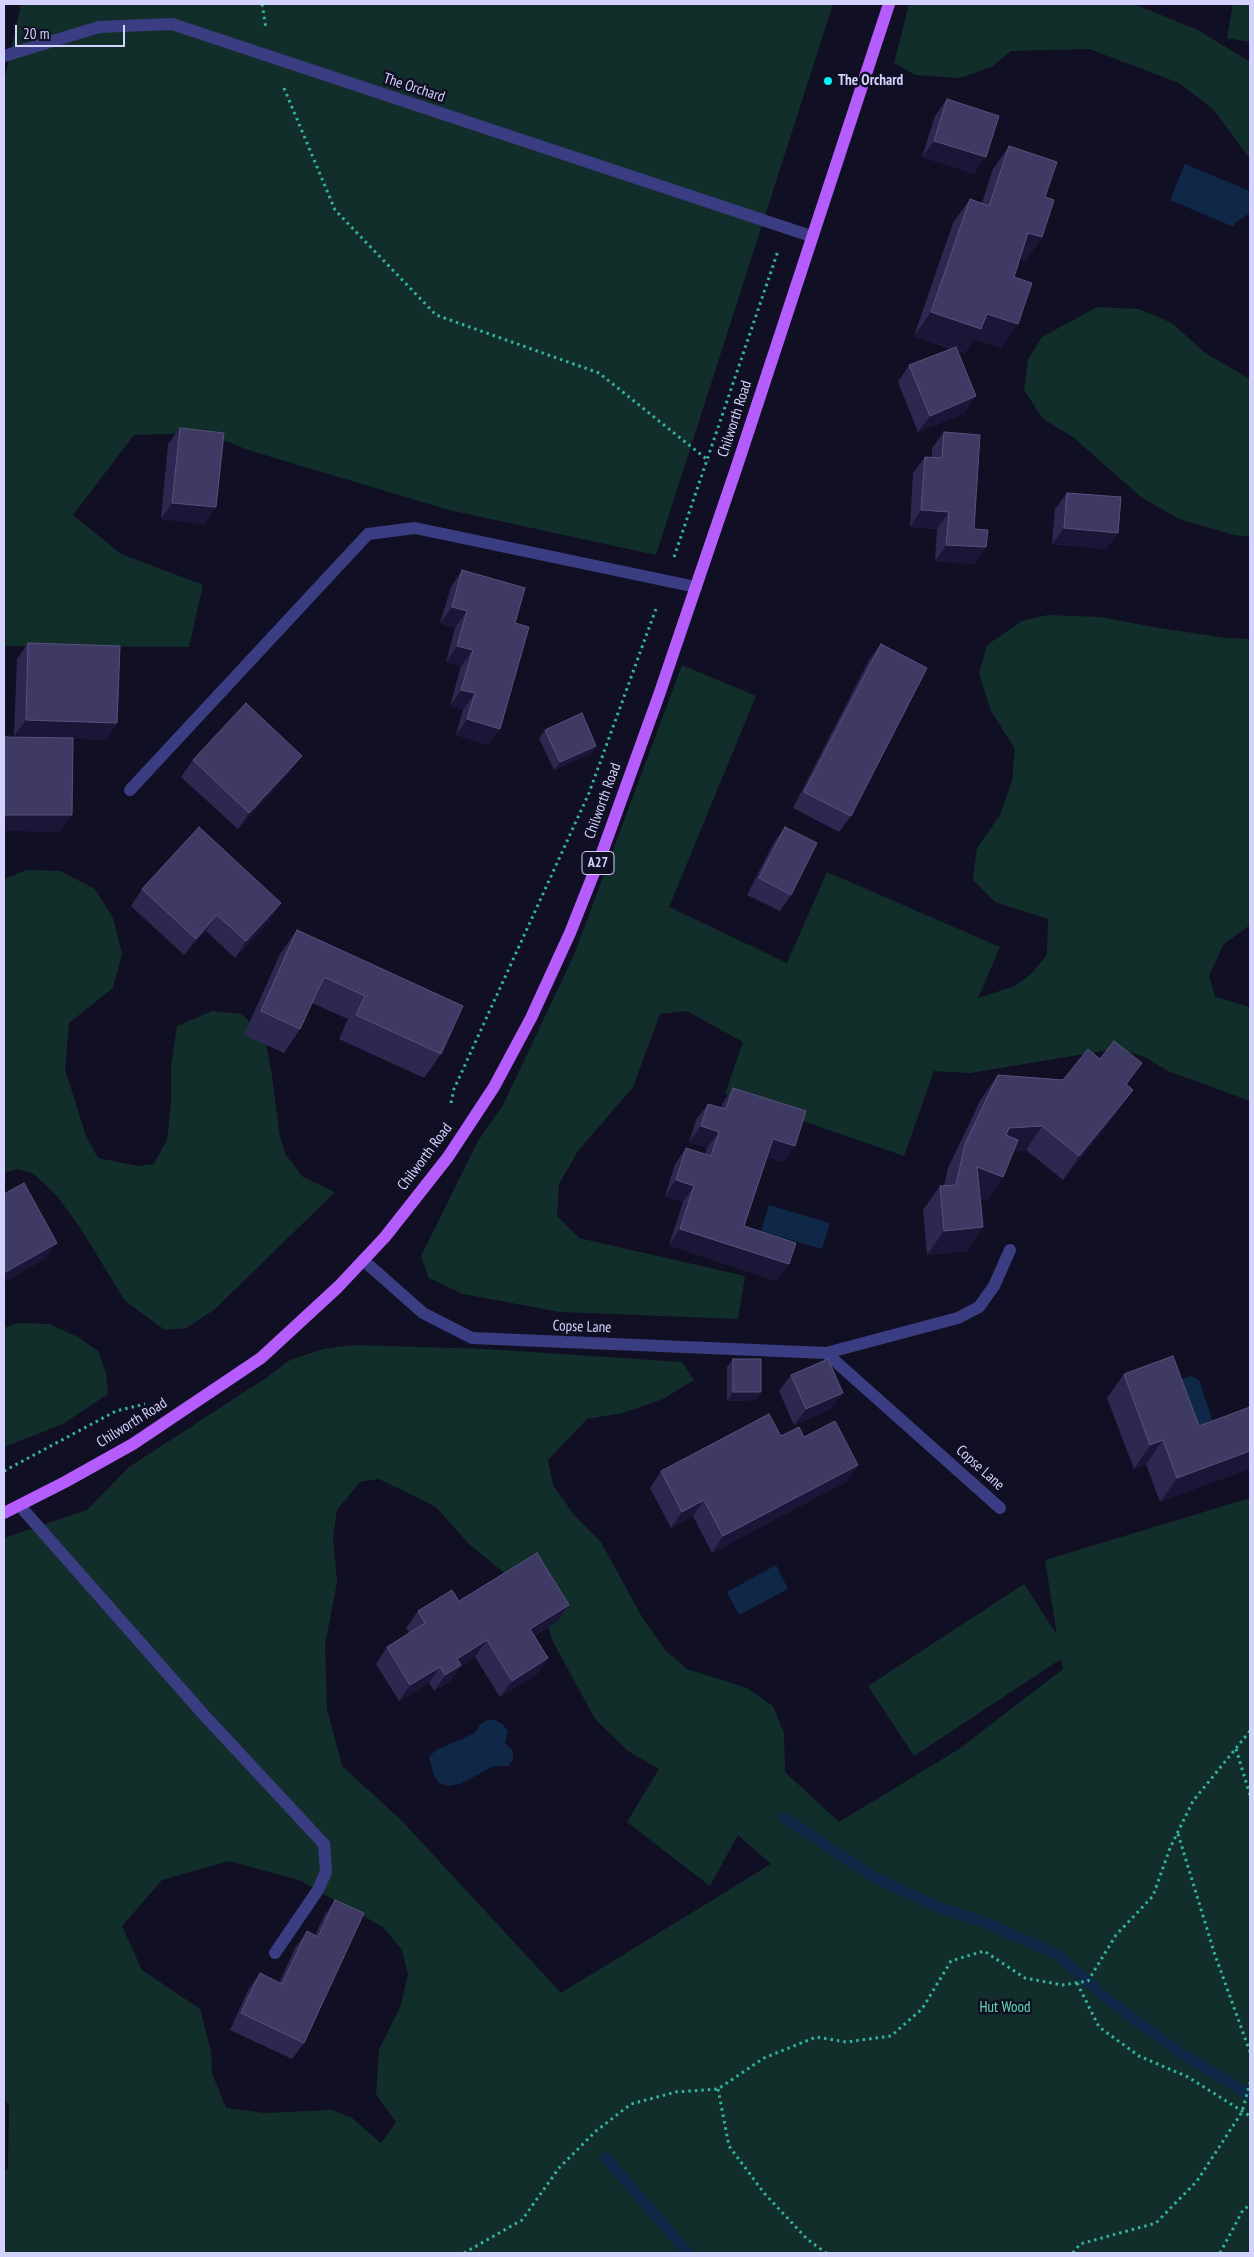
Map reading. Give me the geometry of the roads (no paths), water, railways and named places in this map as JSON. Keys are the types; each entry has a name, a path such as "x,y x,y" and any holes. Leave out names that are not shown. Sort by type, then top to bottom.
{"main road":[{"name":"Chilworth Road","path":"4,1513 133,1444 261,1358 338,1287 364,1260 448,1157 494,1087 531,1018 570,933 603,850 659,695 736,469 811,236 889,4"}],"street":[{"name":"The Orchard","path":"4,56 98,27 172,24 811,236"},
{"path":"130,790 368,534 415,528 696,587"},
{"name":"Copse Lane","path":"364,1260 423,1313 472,1338 826,1353 958,1318 979,1307 994,1286 1010,1250"},
{"name":"Copse Lane","path":"826,1353 1000,1508"},
{"path":"20,1506 204,1715 324,1844 326,1872 318,1890 275,1954"}],"water":[{"path":"1185,164 1250,191 1250,213 1236,222 1234,227 1170,200"},
{"path":"769,1205 830,1223 822,1249 761,1231"},
{"path":"1191,1376 1199,1380 1212,1419 1209,1430 1200,1433 1180,1380"},
{"path":"776,1565 788,1589 739,1615 727,1592"},
{"path":"487,1720 495,1720 508,1731 505,1743 513,1751 513,1759 508,1766 494,1766 460,1784 448,1786 439,1783 434,1776 429,1757 436,1750 475,1733 480,1725"}],"waterway":[{"path":"785,1818 872,1876 937,1907 986,1923 1058,1955 1107,1999 1179,2052 1250,2095"},
{"path":"606,2158 688,2253"}],"place":[{"name":"The Orchard","path":"828,81"}],"park label":[{"name":"Hut Wood","path":"1005,2008"}]}
